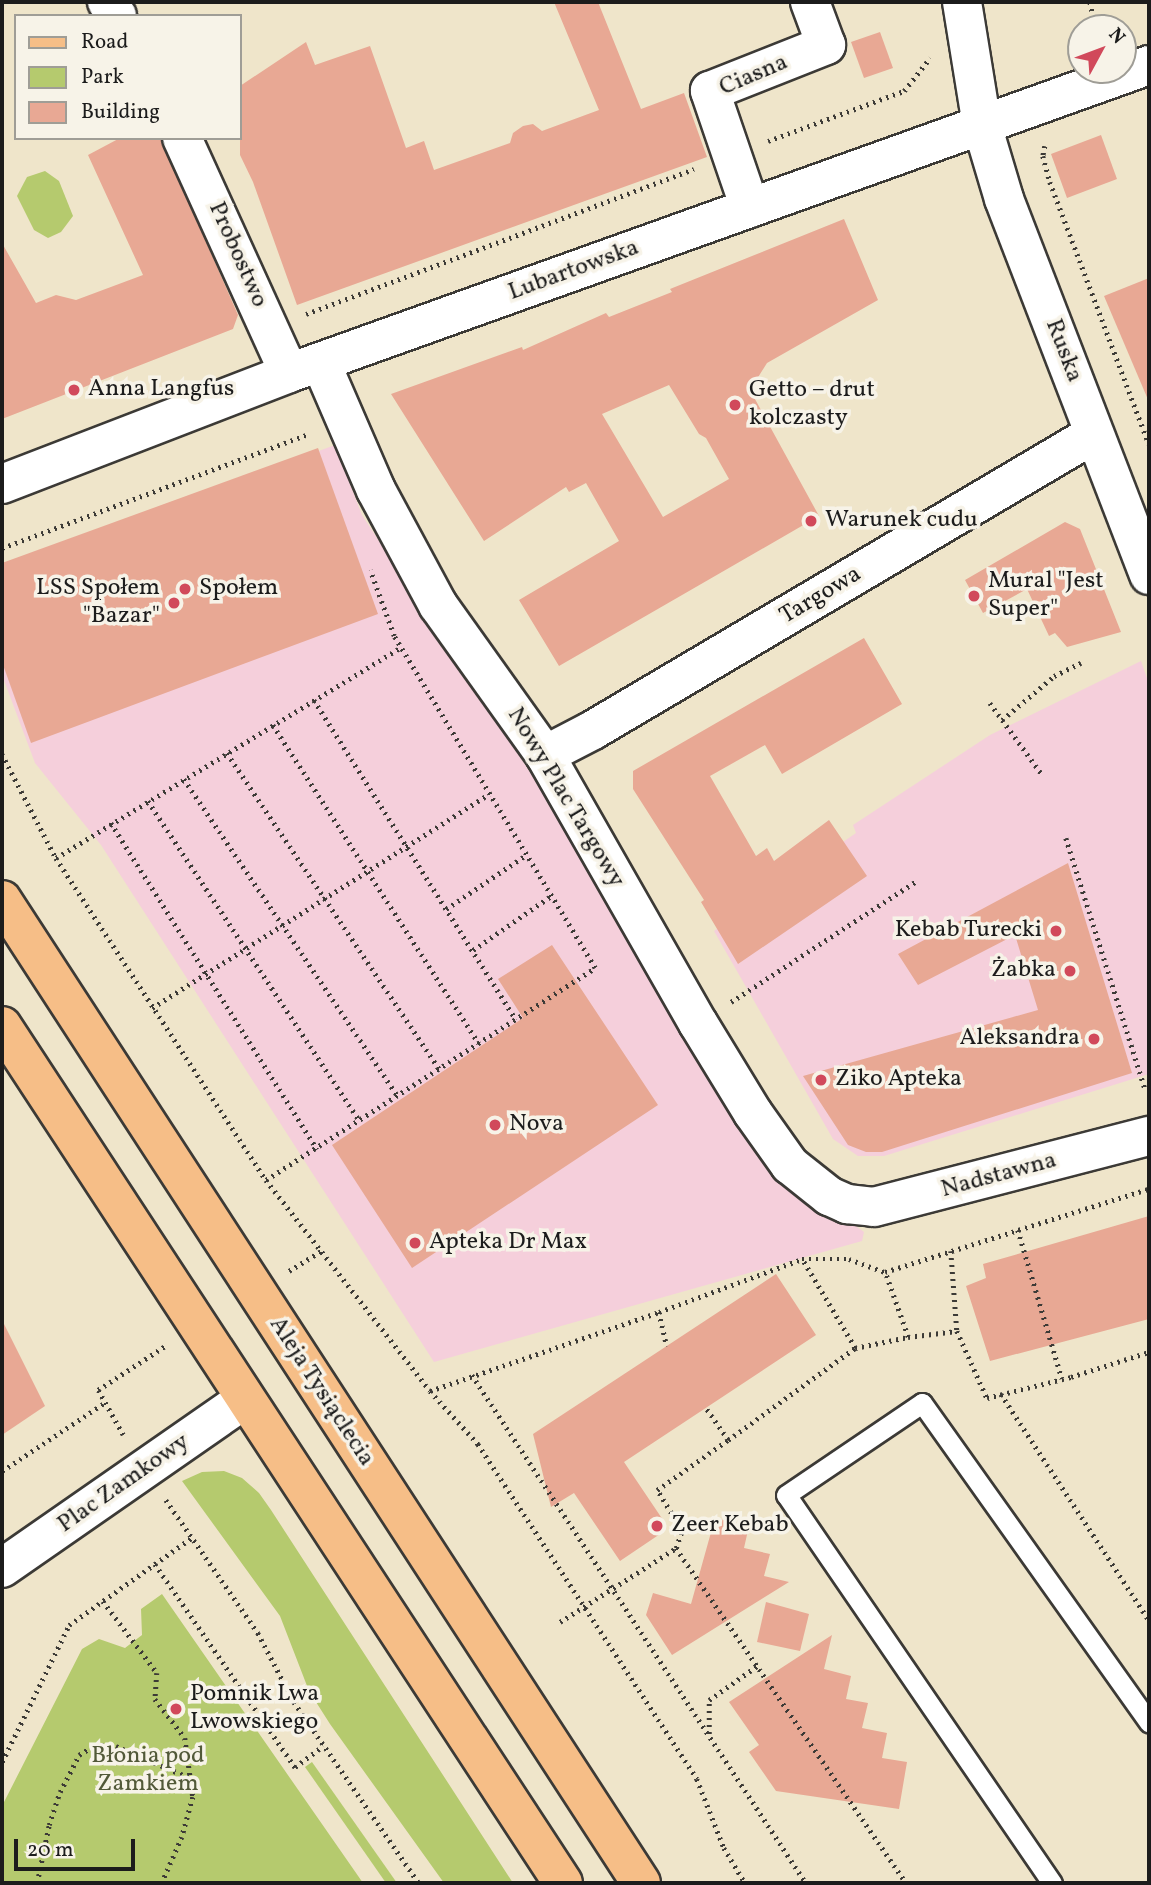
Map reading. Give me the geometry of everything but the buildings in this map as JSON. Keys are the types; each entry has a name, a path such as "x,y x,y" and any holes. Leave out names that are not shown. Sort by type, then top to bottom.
{"main road":[{"name":"Aleja Tysiąclecia","path":"2,900 641,1883"},
{"path":"2,1026 563,1883"}],"street":[{"name":"Ciasna","path":"750,208 710,91 826,45 810,2"},
{"name":"Ruska","path":"962,2 982,125 1003,199 1149,575"},
{"name":"Lubartowska","path":"2,484 305,368 1149,65"},
{"name":"Probostwo","path":"183,140 305,368"},
{"name":"Nowy Plac Targowy","path":"305,368 376,490 431,593 545,755 752,1113 790,1165 810,1183 847,1204"},
{"name":"Targowa","path":"545,755 593,730 1094,434"},
{"name":"Nadstawna","path":"847,1204 874,1208 1149,1136"},
{"name":"Plac Zamkowy","path":"2,1569 245,1399"}],"lane":[{"path":"1052,1883 786,1495 922,1403 1149,1722"}],"path":[{"path":"298,317 904,91 930,58 930,48"},
{"path":"1052,142 1045,146 1043,156 1050,183 1149,444"},
{"path":"2,548 321,429"},
{"path":"266,1180 595,968 394,636 366,558"},
{"path":"56,858 401,648"},
{"path":"1002,720 1054,676 1081,663"},
{"path":"314,700 516,1019"},
{"path":"990,703 1041,774"},
{"path":"273,725 479,1043"},
{"path":"227,753 439,1069"},
{"path":"2,754 56,858 266,1180 430,1391 478,1444 697,1780 724,1848 745,1883"},
{"path":"184,779 398,1096"},
{"path":"152,1008 489,794"},
{"path":"148,800 360,1121"},
{"path":"111,823 317,1149"},
{"path":"1066,838 1145,1088"},
{"path":"446,909 526,855"},
{"path":"698,1023 918,880"},
{"path":"473,950 551,896"},
{"path":"430,1391 803,1259 849,1259 885,1272 1149,1189"},
{"path":"1018,1230 1062,1379"},
{"path":"292,1269 321,1251"},
{"path":"951,1251 957,1331 987,1398 1062,1379 1149,1352"},
{"path":"803,1259 855,1348"},
{"path":"885,1272 908,1337"},
{"path":"659,1312 667,1346"},
{"path":"561,1622 676,1548 682,1531 657,1490 855,1348 908,1337 957,1331"},
{"path":"123,1436 98,1390 149,1356"},
{"path":"472,1375 806,1883"},
{"path":"1001,1394 1149,1620"},
{"path":"2,1471 106,1402"},
{"path":"706,1408 728,1440"},
{"path":"160,1492 258,1633 294,1702 323,1746 419,1883"},
{"path":"2,1762 69,1625 193,1537"},
{"path":"676,1548 906,1883"},
{"path":"155,1564 295,1767 323,1746"},
{"path":"103,1601 157,1673 155,1699 185,1738 192,1797 188,1818 162,1883"},
{"path":"709,1735 709,1700 757,1666"},
{"path":"37,1883 49,1825 60,1792 79,1755 95,1745 116,1746 191,1778"}],"shaded area":[{"path":"335,445 362,515 592,867 782,1172 864,1232 862,1241 434,1362 101,845 35,763 2,675 2,568"},
{"path":"1141,661 1149,684 1149,1074 884,1156 858,1156 833,1139 714,931 856,833 853,825 990,735"}],"green space":[{"path":"45,171 59,181 73,216 61,232 48,238 34,230 17,196 27,177"},
{"path":"224,1471 242,1478 259,1493 271,1510 513,1883 444,1883 330,1724 309,1691 280,1616 182,1481 202,1472"},
{"name":"Błonia pod Zamkiem","path":"162,1594 363,1883 2,1883 2,1806 82,1649 99,1639 125,1648 142,1635 141,1609"},
{"path":"312,1762 397,1883 386,1883 305,1767"}],"place":[{"name":"Anna Langfus","path":"74,390"},
{"name":"Getto – drut kolczasty","path":"735,405"},
{"name":"Warunek cudu","path":"811,521"},
{"name":"Społem","path":"185,589"},
{"name":"Mural \"Jest Super\"","path":"974,596"},
{"name":"LSS Społem \"Bazar\"","path":"174,603"},
{"name":"Kebab Turecki","path":"1056,931"},
{"name":"Żabka","path":"1070,971"},
{"name":"Aleksandra","path":"1094,1039"},
{"name":"Ziko Apteka","path":"821,1080"},
{"name":"Nova","path":"495,1125"},
{"name":"Apteka Dr Max","path":"415,1243"},
{"name":"Zeer Kebab","path":"657,1526"},
{"name":"Pomnik Lwa Lwowskiego","path":"176,1709"}]}
